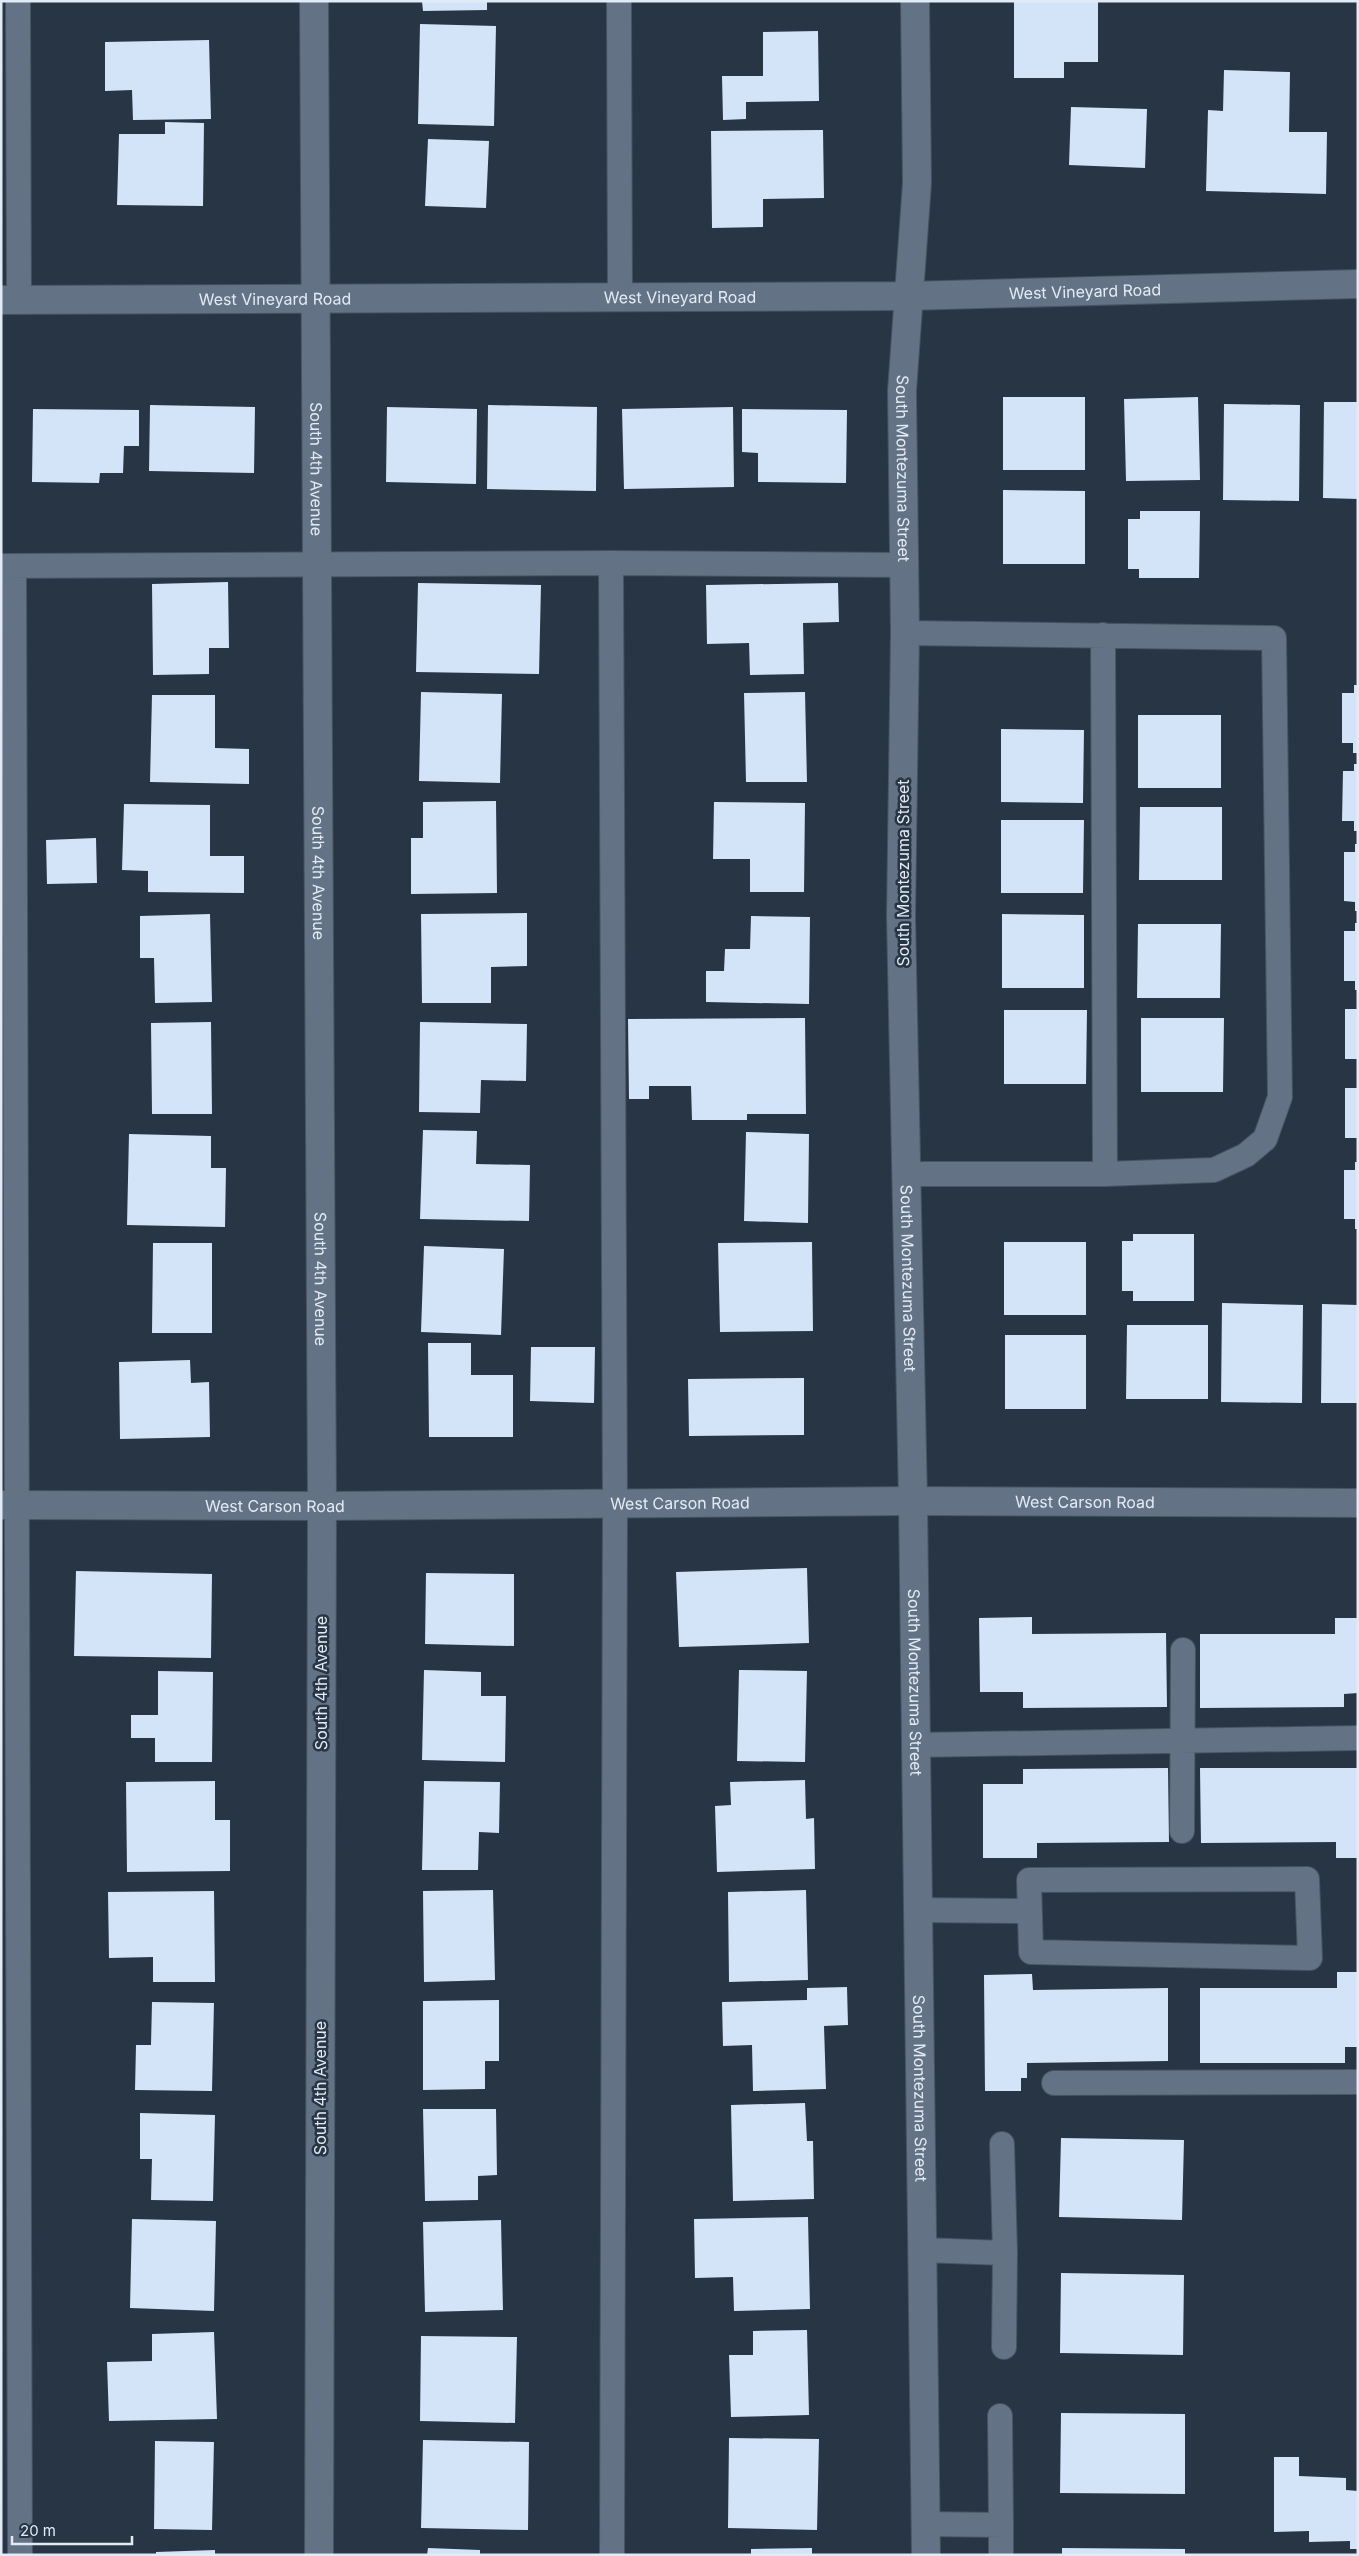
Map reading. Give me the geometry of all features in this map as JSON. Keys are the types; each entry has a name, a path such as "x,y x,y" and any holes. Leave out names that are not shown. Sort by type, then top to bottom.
{"street":[{"name":"South 4th Avenue","path":"314,1 322,1506 319,2555"},
{"name":"South Montezuma Street","path":"915,1 917,183 902,391 905,633 901,917 913,1501 926,2555"},
{"name":"West Vineyard Road","path":"10,300 908,296 1358,284"},
{"name":"West Carson Road","path":"9,1505 322,1506 913,1501 1358,1504"}],"lane":[{"path":"10,300 18,1"},
{"path":"618,1 620,297"},
{"path":"612,563 615,1504 612,2555"},
{"path":"20,2555 9,1505 7,566 612,563 904,565"},
{"path":"905,633 1274,638 1280,1097 1265,1139 1246,1155 1214,1170 1105,1174 906,1174"},
{"path":"1103,635 1105,1174"},
{"path":"1182,1831 1183,1650"},
{"path":"916,1745 1184,1739 1358,1738"},
{"path":"1307,1879 1310,1958 1031,1952 1030,1911 1030,1880 1307,1879"},
{"path":"917,1910 1030,1911"},
{"path":"1054,2083 1358,2082"},
{"path":"1002,2144 1006,2253 1004,2347"},
{"path":"922,2250 1006,2253"},
{"path":"1000,2416 1002,2555"},
{"path":"926,2524 1001,2525"}],"building":[{"path":"422,1 487,1 487,10 423,11"},
{"path":"1014,1 1098,1 1098,62 1064,62 1064,78 1014,78"},
{"path":"420,24 496,26 494,126 418,124"},
{"path":"818,31 819,101 746,102 746,119 723,120 722,76 763,76 763,32"},
{"path":"209,40 211,119 133,120 132,90 105,91 105,42"},
{"path":"1224,70 1290,72 1289,132 1327,132 1326,194 1206,191 1208,110 1223,111"},
{"path":"1071,107 1147,109 1145,168 1069,165"},
{"path":"165,122 204,123 203,206 117,205 119,134 165,134"},
{"path":"823,130 824,198 763,199 763,227 712,228 711,131"},
{"path":"428,139 489,141 486,208 425,206"},
{"path":"1003,397 1085,397 1085,470 1003,470"},
{"path":"1198,397 1200,480 1126,481 1124,399"},
{"path":"1324,402 1358,402 1358,499 1323,498"},
{"path":"1224,404 1300,405 1299,501 1223,500"},
{"path":"150,405 255,407 254,473 149,471"},
{"path":"488,405 597,407 596,491 487,489"},
{"path":"387,407 477,409 476,484 386,482"},
{"path":"733,407 734,487 624,489 622,409"},
{"path":"33,409 139,410 139,446 124,446 123,473 100,473 99,483 32,482"},
{"path":"742,409 847,410 846,483 758,482 758,453 742,452"},
{"path":"1003,490 1085,491 1085,564 1003,564"},
{"path":"1140,511 1200,511 1199,578 1139,578 1139,569 1128,569 1128,519 1140,519"},
{"path":"228,582 229,648 209,648 209,674 153,675 152,584"},
{"path":"418,583 541,585 539,674 416,672"},
{"path":"838,583 839,622 803,623 804,674 750,675 749,643 707,644 706,585"},
{"path":"1354,685 1358,685 1358,753 1353,753 1353,743 1342,743 1342,693 1354,693"},
{"path":"421,692 502,694 500,783 419,781"},
{"path":"805,692 807,782 746,782 744,693"},
{"path":"152,695 215,695 215,748 249,749 249,784 150,782"},
{"path":"1138,715 1221,715 1221,788 1138,788"},
{"path":"1001,729 1084,730 1083,803 1001,802"},
{"path":"1354,764 1358,764 1358,831 1354,831 1354,821 1342,821 1343,771 1354,771"},
{"path":"496,801 497,893 411,894 411,838 423,838 423,802"},
{"path":"714,802 805,803 804,892 750,892 750,859 713,859"},
{"path":"124,804 210,805 210,856 244,856 244,893 148,892 148,871 122,870"},
{"path":"1140,807 1222,807 1222,880 1139,880"},
{"path":"1001,820 1084,820 1083,893 1001,893"},
{"path":"96,838 97,883 47,884 46,840"},
{"path":"1355,844 1358,844 1358,911 1355,911 1355,902 1344,901 1344,852 1355,852"},
{"path":"527,913 527,966 491,967 491,1003 422,1003 421,914"},
{"path":"210,914 212,1002 155,1003 154,958 140,958 140,916"},
{"path":"1002,914 1084,915 1084,988 1002,988"},
{"path":"751,916 810,917 809,1004 706,1002 706,971 724,971 725,949 750,949"},
{"path":"1355,923 1358,923 1358,990 1355,990 1355,981 1344,981 1344,931 1355,931"},
{"path":"1138,924 1221,924 1220,998 1137,998"},
{"path":"1345,1009 1358,1009 1358,1059 1345,1059"},
{"path":"1004,1010 1087,1010 1086,1084 1004,1084"},
{"path":"805,1018 806,1114 747,1114 747,1120 692,1120 691,1086 649,1086 649,1099 629,1099 628,1019"},
{"path":"1141,1018 1224,1018 1223,1092 1141,1092"},
{"path":"211,1022 212,1114 152,1114 151,1023"},
{"path":"420,1022 527,1024 526,1081 481,1080 480,1113 419,1112"},
{"path":"1345,1088 1358,1088 1358,1138 1345,1138"},
{"path":"423,1130 477,1131 476,1164 530,1165 529,1221 420,1219"},
{"path":"746,1132 809,1134 808,1223 744,1221"},
{"path":"129,1134 211,1136 211,1168 226,1168 225,1227 127,1225"},
{"path":"1355,1162 1358,1162 1358,1229 1355,1229 1355,1219 1344,1219 1344,1170 1355,1170"},
{"path":"1133,1234 1194,1234 1194,1301 1133,1301 1133,1291 1122,1291 1122,1241 1133,1241"},
{"path":"812,1242 813,1331 720,1332 718,1243"},
{"path":"1004,1242 1086,1242 1086,1315 1004,1315"},
{"path":"153,1243 212,1243 212,1333 152,1333"},
{"path":"424,1246 504,1249 501,1335 421,1332"},
{"path":"1222,1303 1303,1305 1302,1403 1221,1402"},
{"path":"1322,1304 1358,1305 1358,1403 1321,1403"},
{"path":"1127,1325 1208,1325 1208,1399 1126,1399"},
{"path":"1005,1335 1086,1335 1086,1409 1005,1409"},
{"path":"428,1343 471,1343 471,1375 513,1375 513,1437 429,1437"},
{"path":"531,1347 595,1347 594,1403 530,1401"},
{"path":"190,1360 191,1383 209,1382 210,1437 120,1439 119,1362"},
{"path":"804,1378 804,1435 689,1436 688,1379"},
{"path":"807,1568 809,1643 679,1647 676,1572"},
{"path":"76,1571 212,1574 211,1658 74,1656"},
{"path":"426,1573 514,1574 514,1646 425,1644"},
{"path":"1032,1617 1032,1634 1166,1633 1167,1707 1023,1708 1023,1692 980,1692 979,1618"},
{"path":"1335,1618 1358,1618 1358,1693 1344,1694 1344,1707 1200,1708 1200,1634 1335,1634"},
{"path":"424,1670 481,1672 481,1696 506,1696 505,1762 422,1760"},
{"path":"739,1670 807,1671 805,1762 737,1761"},
{"path":"158,1671 213,1672 212,1762 155,1762 155,1738 131,1738 131,1715 158,1715"},
{"path":"1168,1768 1169,1842 1037,1843 1037,1858 983,1858 983,1784 1023,1784 1023,1769"},
{"path":"1200,1768 1358,1768 1358,1858 1336,1858 1336,1842 1201,1843"},
{"path":"805,1780 806,1819 814,1818 815,1869 717,1872 715,1806 731,1805 730,1782"},
{"path":"215,1781 215,1820 230,1820 230,1871 127,1872 126,1782"},
{"path":"424,1781 500,1782 499,1833 479,1832 478,1870 422,1870"},
{"path":"493,1890 495,1980 424,1982 423,1891"},
{"path":"806,1890 808,1980 729,1982 728,1892"},
{"path":"214,1891 215,1982 153,1982 153,1957 109,1958 108,1892"},
{"path":"1337,1972 1358,1972 1358,2047 1345,2047 1345,2063 1200,2063 1200,1988 1337,1988"},
{"path":"1032,1974 1033,1990 1168,1988 1168,2061 1027,2063 1027,2078 1021,2078 1021,2091 985,2091 984,1975"},
{"path":"847,1987 848,2025 824,2026 826,2089 753,2091 752,2045 723,2046 722,2002 807,2000 807,1988"},
{"path":"499,2000 499,2061 485,2061 485,2089 423,2090 423,2001"},
{"path":"152,2002 214,2003 212,2091 135,2090 136,2045 151,2045"},
{"path":"805,2103 807,2141 813,2141 814,2199 733,2201 731,2105"},
{"path":"423,2109 496,2109 497,2175 478,2176 478,2200 425,2201"},
{"path":"140,2113 215,2115 213,2201 151,2200 152,2159 140,2159"},
{"path":"1061,2138 1184,2140 1182,2220 1059,2217"},
{"path":"808,2217 810,2309 734,2311 733,2277 695,2278 694,2219"},
{"path":"132,2219 216,2221 214,2311 130,2308"},
{"path":"501,2220 503,2310 425,2312 423,2222"},
{"path":"1061,2273 1184,2275 1183,2355 1060,2353"},
{"path":"807,2330 809,2415 731,2417 729,2355 753,2355 753,2331"},
{"path":"214,2332 217,2419 109,2421 107,2362 152,2361 152,2334"},
{"path":"421,2336 517,2337 515,2423 420,2421"},
{"path":"1061,2413 1185,2414 1185,2494 1060,2493"},
{"path":"729,2438 819,2439 817,2530 728,2528"},
{"path":"423,2440 529,2442 528,2530 421,2528"},
{"path":"155,2441 214,2442 212,2530 154,2529"},
{"path":"1274,2457 1299,2457 1299,2476 1346,2478 1346,2490 1358,2491 1358,2549 1350,2549 1350,2541 1309,2542 1309,2531 1274,2532"},
{"path":"428,2548 480,2550 480,2555 427,2555"},
{"path":"812,2548 812,2555 751,2555 751,2549"},
{"path":"1062,2548 1185,2549 1185,2555 1062,2555"},
{"path":"215,2550 215,2555 156,2555 156,2552"}]}
